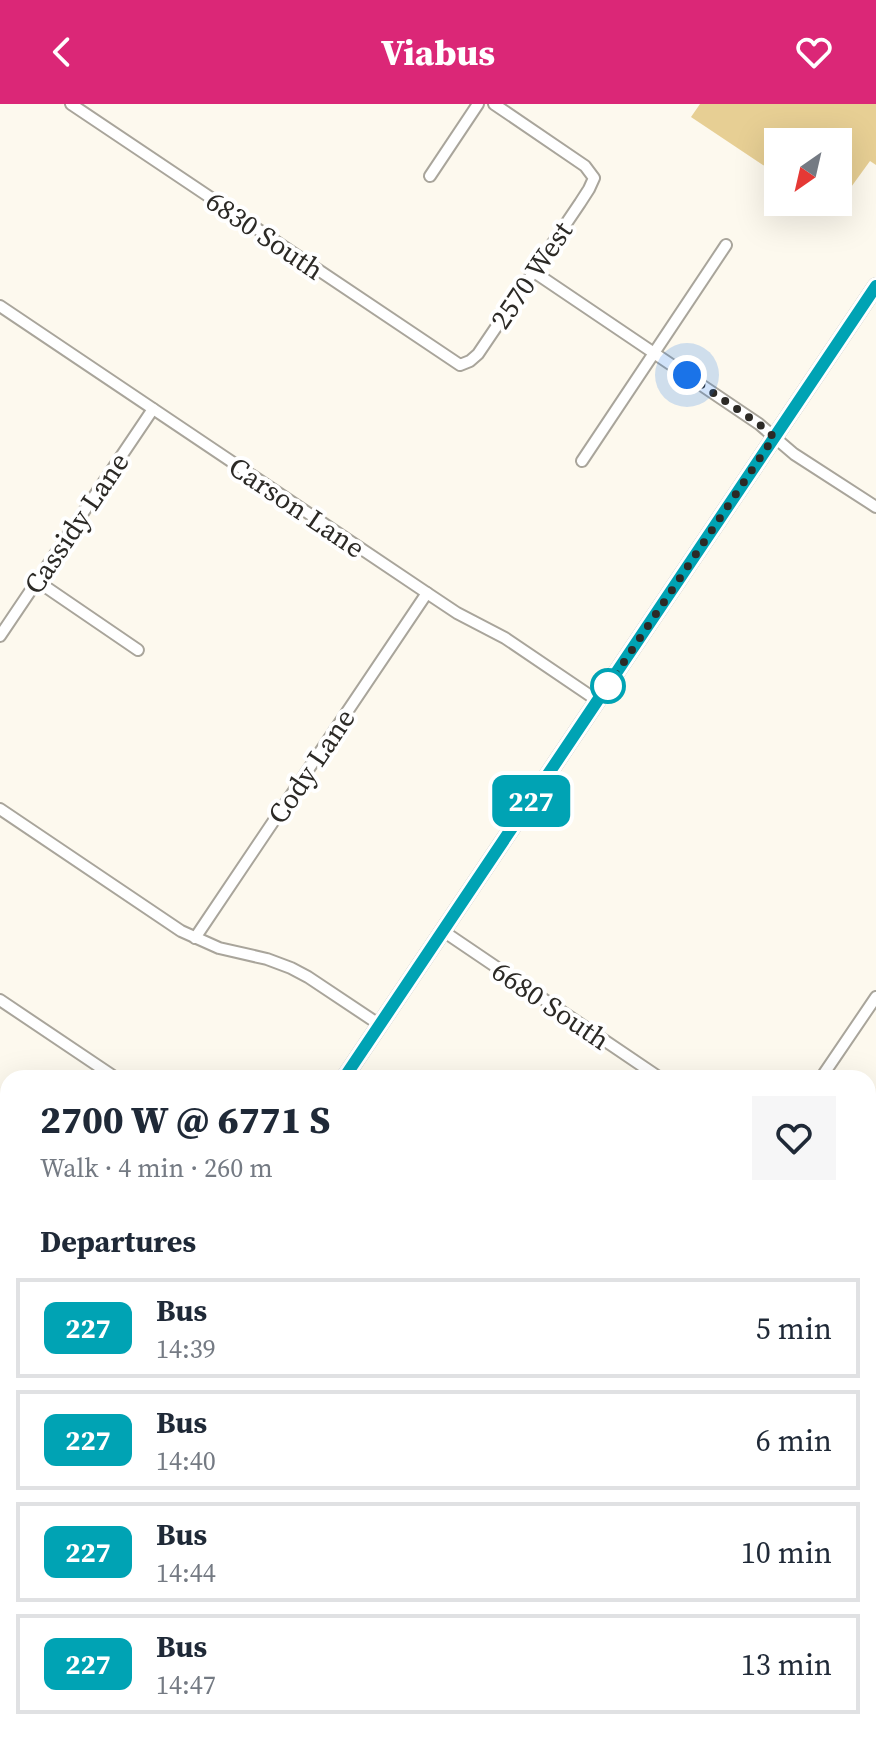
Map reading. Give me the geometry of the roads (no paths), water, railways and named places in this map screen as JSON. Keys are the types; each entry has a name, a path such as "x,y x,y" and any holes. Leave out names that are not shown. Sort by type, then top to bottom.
{"main road":[{"path":"349,1070 876,286"}],"street":[{"name":"6830 South","path":"71,104 460,365"},
{"path":"430,176 478,104"},
{"name":"2570 West","path":"460,365 478,354 594,178 585,166 494,104"},
{"path":"582,461 726,245"},
{"path":"534,272 759,424 794,454 876,507"},
{"name":"Carson Lane","path":"0,306 457,613 505,638 598,701"},
{"name":"Cassidy Lane","path":"0,636 153,409"},
{"path":"37,581 138,650"},
{"name":"Cody Lane","path":"195,938 427,593"},
{"path":"0,809 181,931 219,948 291,968 380,1025"},
{"name":"6680 South","path":"443,931 648,1070"},
{"path":"826,1070 876,997"},
{"path":"0,1000 104,1070"}]}
